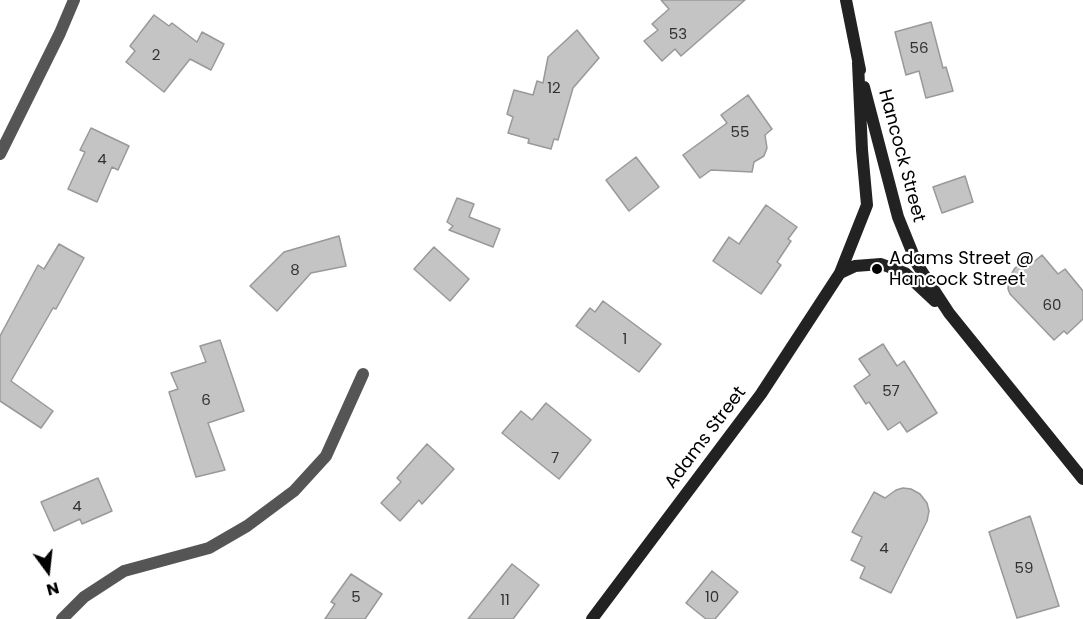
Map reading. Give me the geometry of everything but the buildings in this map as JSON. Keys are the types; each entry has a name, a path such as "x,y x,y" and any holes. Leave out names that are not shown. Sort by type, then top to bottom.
{"main road":[{"name":"Hancock Street","path":"846,0 858,63 897,217 910,251 949,313 1083,479"},
{"name":"Adams Street","path":"592,619 761,394 840,273 867,204 858,63"},
{"path":"840,273 855,266 881,264 905,273 949,313"}],"street":[{"path":"0,154 74,0"},
{"path":"62,619 84,597 124,571 209,548 247,526 294,491 326,456 363,374"}],"place":[{"name":"Adams Street @ Hancock Street","path":"877,269"}]}
